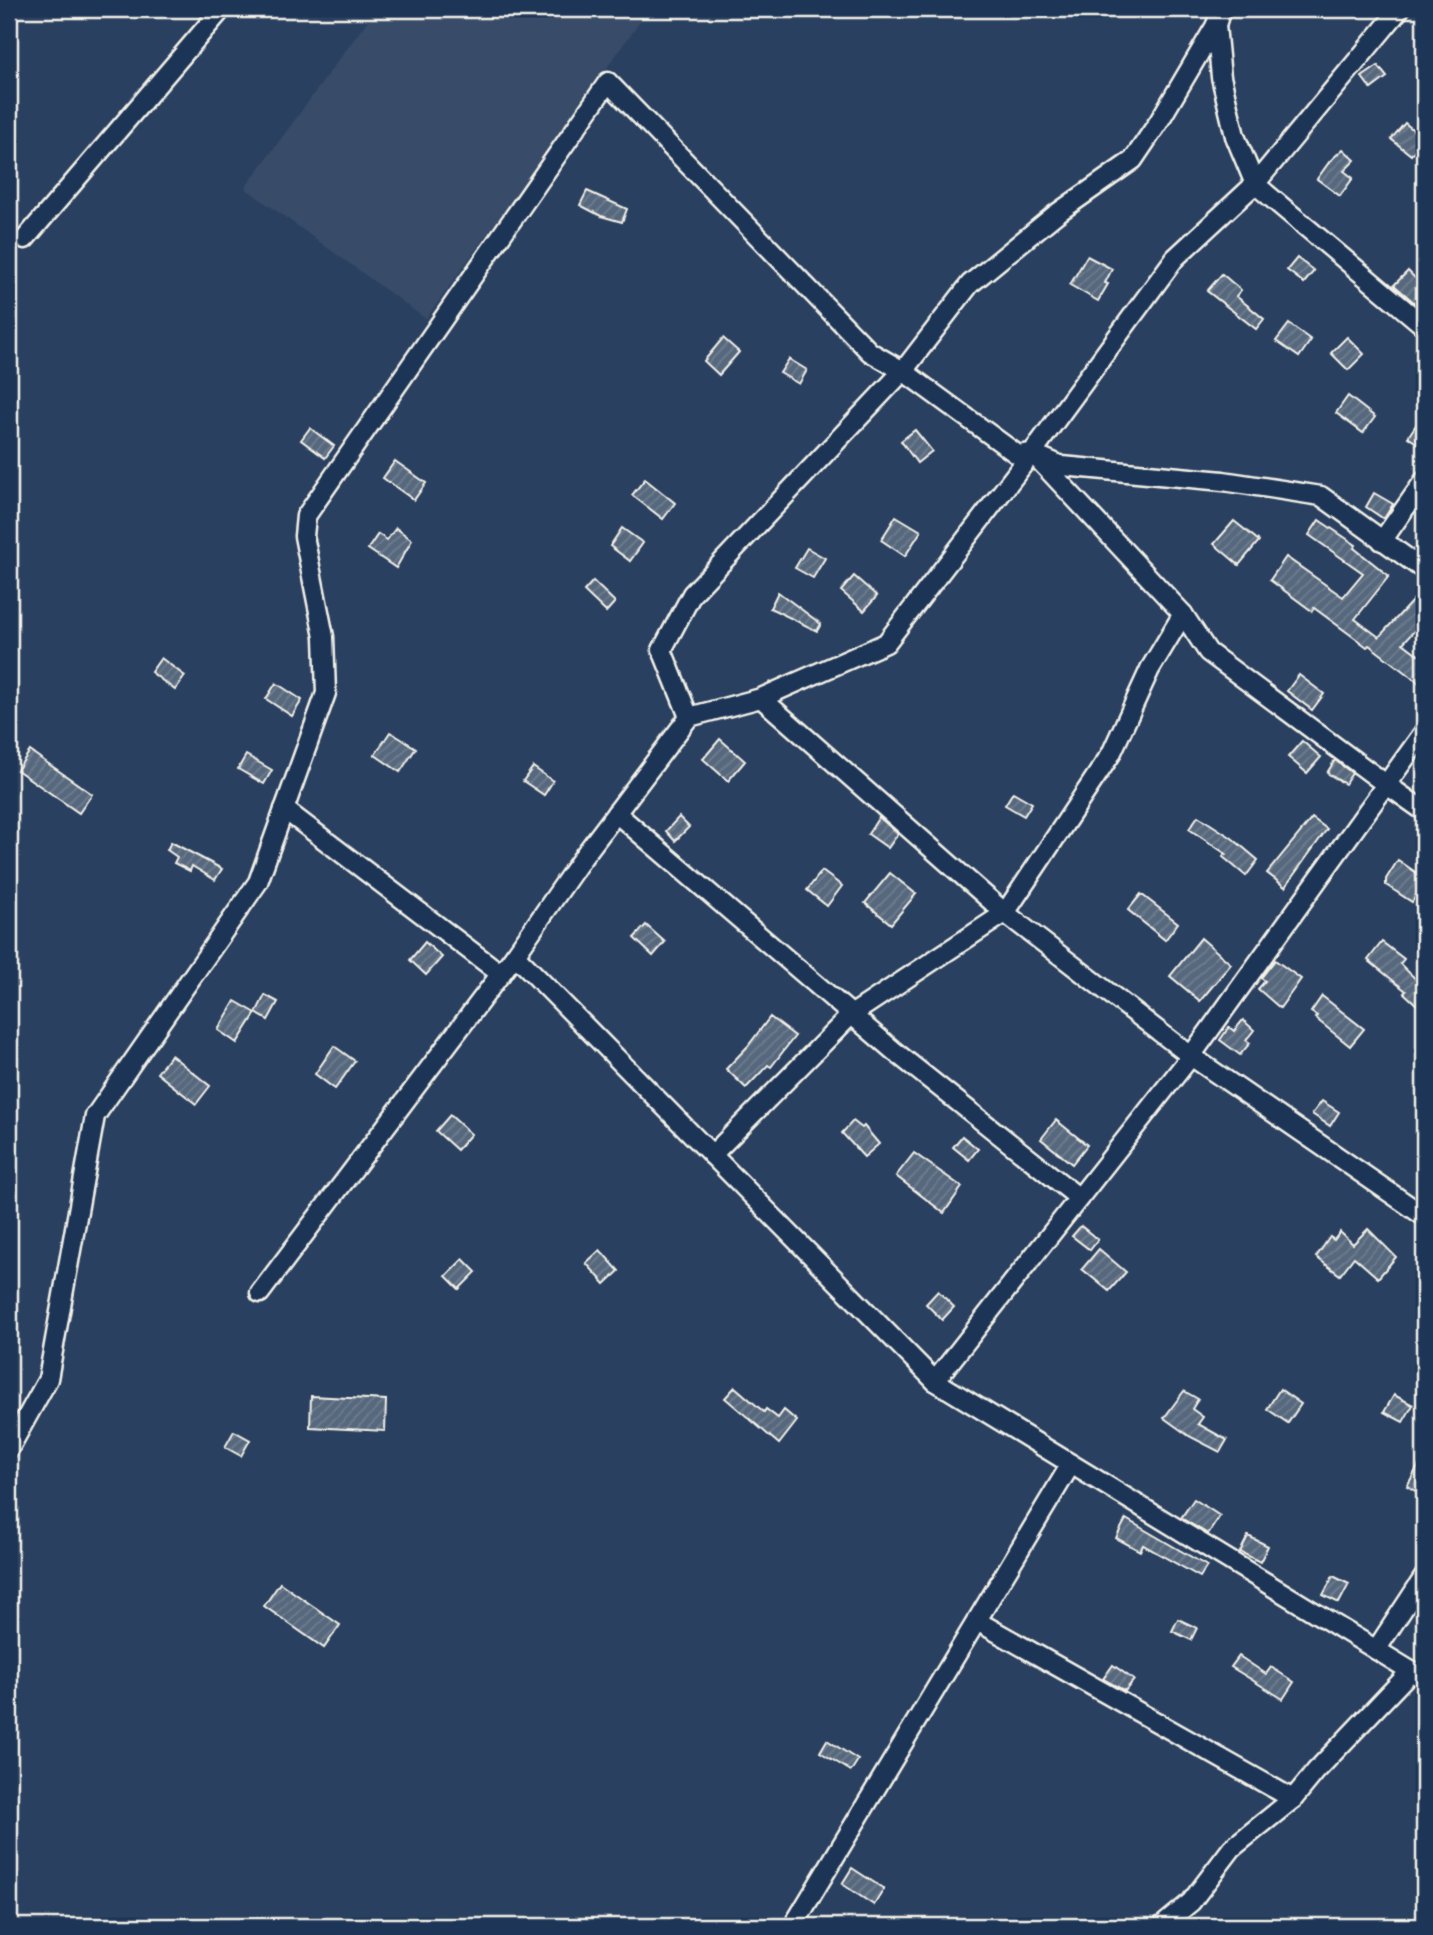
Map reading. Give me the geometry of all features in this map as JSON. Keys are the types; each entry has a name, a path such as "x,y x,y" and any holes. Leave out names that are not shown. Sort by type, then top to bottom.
{"street":[{"path":"25,239 222,9"},
{"path":"260,1293 516,955 583,857 689,717 761,698 886,643 1032,453 1175,258 1255,184 1399,9"},
{"path":"1219,17 1221,77 1235,136 1255,184 1424,326"},
{"path":"689,717 662,650 692,594 903,371 970,284 1056,214 1133,160 1158,123 1219,17"},
{"path":"9,1449 48,1379 95,1116 258,882 326,693 324,637 304,536 306,516 608,82 870,352 903,371 1018,455 1032,453 1062,466 1223,481 1321,496 1424,570"},
{"path":"1032,453 1183,614 1208,652 1424,811"},
{"path":"1382,541 1424,481"},
{"path":"712,1155 852,1015 1004,914 1111,754 1150,669 1183,614"},
{"path":"761,698 1004,914 1191,1056 1424,1216"},
{"path":"934,1381 1191,1056 1424,732"},
{"path":"284,809 500,974"},
{"path":"617,814 852,1015 1079,1198"},
{"path":"516,955 934,1381 1418,1675 1316,1771 1293,1799 1232,1848 1191,1902 1162,1926"},
{"path":"793,1926 1071,1464"},
{"path":"1376,1650 1424,1577"},
{"path":"977,1621 1293,1799"}],"shaded area":[{"path":"376,9 649,9 426,319 245,188"}],"building":[{"path":"1378,66 1387,77 1371,89 1362,77"},
{"path":"1405,123 1424,139 1411,155 1391,139"},
{"path":"1343,149 1355,160 1344,171 1353,178 1340,196 1317,179"},
{"path":"587,191 627,209 622,222 601,216 580,205"},
{"path":"1087,256 1112,269 1105,283 1108,284 1098,301 1070,285"},
{"path":"1297,258 1314,271 1304,283 1287,270"},
{"path":"1408,271 1424,287 1424,296 1416,304 1394,285"},
{"path":"1222,274 1241,290 1236,296 1264,319 1256,329 1207,291"},
{"path":"1289,324 1311,340 1299,357 1276,341"},
{"path":"1347,337 1364,354 1348,370 1331,353"},
{"path":"723,338 739,352 719,375 704,361"},
{"path":"789,359 807,370 799,384 780,373"},
{"path":"1348,396 1375,417 1363,433 1336,413"},
{"path":"1424,413 1424,448 1408,437"},
{"path":"310,428 334,446 325,458 301,440"},
{"path":"915,430 932,451 917,463 901,441"},
{"path":"395,461 426,483 414,500 383,478"},
{"path":"645,479 675,503 663,519 632,495"},
{"path":"1374,493 1393,504 1384,519 1366,507"},
{"path":"896,516 921,531 905,556 881,540"},
{"path":"1319,520 1356,545 1354,548 1389,576 1355,619 1379,637 1415,598 1424,606 1424,620 1403,643 1424,659 1424,687 1369,645 1367,647 1314,608 1312,611 1270,580 1286,557 1343,597 1363,573 1309,535"},
{"path":"1234,521 1259,541 1239,565 1214,544"},
{"path":"396,528 412,540 396,568 368,549 378,534 387,540"},
{"path":"622,528 643,543 630,561 610,546"},
{"path":"807,548 825,558 813,578 795,568"},
{"path":"854,576 877,596 864,611 841,591"},
{"path":"593,581 615,602 606,612 584,591"},
{"path":"778,592 821,624 817,631 770,608"},
{"path":"161,658 185,676 175,690 151,672"},
{"path":"1299,675 1324,694 1312,710 1287,691"},
{"path":"276,683 302,700 292,716 266,699"},
{"path":"390,732 416,748 400,772 375,755"},
{"path":"720,739 745,761 728,781 703,759"},
{"path":"1302,741 1321,757 1307,773 1288,757"},
{"path":"30,751 92,794 79,813 17,770"},
{"path":"246,755 272,770 264,784 238,769"},
{"path":"1335,760 1352,773 1345,784 1327,773"},
{"path":"533,767 553,781 544,795 523,781"},
{"path":"1013,792 1032,803 1024,816 1005,805"},
{"path":"1198,816 1232,838 1258,860 1246,876 1223,857 1226,854 1189,829"},
{"path":"679,817 689,827 675,841 666,831"},
{"path":"879,817 898,834 888,848 868,834"},
{"path":"1312,818 1327,829 1285,887 1267,873"},
{"path":"171,842 222,869 215,880 192,866 190,871 174,863 177,857 167,850"},
{"path":"1398,860 1424,878 1424,884 1412,902 1386,885 1386,879"},
{"path":"822,871 842,886 827,906 807,890"},
{"path":"890,873 916,894 891,924 865,903"},
{"path":"1141,894 1178,923 1165,940 1128,910"},
{"path":"646,925 665,942 653,956 634,938"},
{"path":"1201,938 1231,964 1200,1001 1170,976"},
{"path":"425,942 442,957 426,975 410,960"},
{"path":"1382,942 1404,959 1400,964 1424,987 1424,998 1417,1005 1404,993 1406,991 1368,960"},
{"path":"1275,960 1301,979 1280,1008 1258,989 1265,981 1261,978"},
{"path":"265,995 278,1002 268,1020 256,1013"},
{"path":"1322,996 1364,1029 1350,1046 1311,1012"},
{"path":"235,1001 256,1013 237,1043 218,1030"},
{"path":"770,1017 795,1036 771,1067 768,1065 746,1088 726,1069"},
{"path":"1243,1020 1254,1030 1246,1040 1250,1043 1240,1055 1220,1040 1229,1027 1234,1031"},
{"path":"334,1046 355,1061 335,1089 315,1074"},
{"path":"171,1055 210,1086 196,1104 157,1073"},
{"path":"1322,1101 1339,1112 1330,1126 1312,1114"},
{"path":"450,1115 471,1134 457,1150 436,1131"},
{"path":"1056,1120 1087,1145 1072,1164 1041,1139"},
{"path":"853,1121 862,1128 864,1126 879,1144 864,1157 842,1133"},
{"path":"962,1136 978,1149 969,1160 953,1147"},
{"path":"914,1153 962,1187 944,1213 896,1176"},
{"path":"1081,1226 1098,1240 1090,1250 1072,1236"},
{"path":"1368,1229 1396,1257 1378,1278 1354,1257 1340,1275 1316,1257 1330,1237 1334,1240 1340,1232 1353,1244"},
{"path":"1099,1249 1126,1272 1109,1291 1082,1269"},
{"path":"600,1250 619,1271 605,1284 586,1263"},
{"path":"463,1259 476,1272 459,1289 446,1276"},
{"path":"938,1291 954,1307 942,1320 926,1304"},
{"path":"735,1387 764,1412 766,1409 778,1418 784,1410 797,1421 779,1444 725,1398"},
{"path":"1280,1389 1301,1404 1288,1423 1267,1409"},
{"path":"1184,1391 1198,1399 1192,1409 1203,1417 1198,1424 1227,1440 1220,1452 1189,1436 1164,1418"},
{"path":"1394,1395 1413,1405 1403,1422 1384,1412"},
{"path":"311,1396 386,1400 385,1431 310,1427"},
{"path":"234,1431 250,1440 241,1456 225,1447"},
{"path":"1424,1456 1424,1496 1407,1486"},
{"path":"1194,1499 1220,1516 1208,1534 1181,1518"},
{"path":"1126,1519 1207,1566 1200,1577 1143,1545 1140,1551 1116,1538"},
{"path":"1248,1536 1268,1546 1260,1562 1240,1552"},
{"path":"1333,1576 1349,1584 1339,1603 1323,1595"},
{"path":"280,1583 340,1625 324,1648 264,1606"},
{"path":"1178,1619 1197,1628 1191,1640 1172,1631"},
{"path":"1239,1656 1266,1674 1271,1667 1294,1682 1283,1699 1231,1667"},
{"path":"1113,1665 1134,1680 1125,1691 1103,1679"},
{"path":"827,1740 858,1760 851,1771 820,1752"},
{"path":"852,1868 884,1889 874,1905 842,1884"}]}
